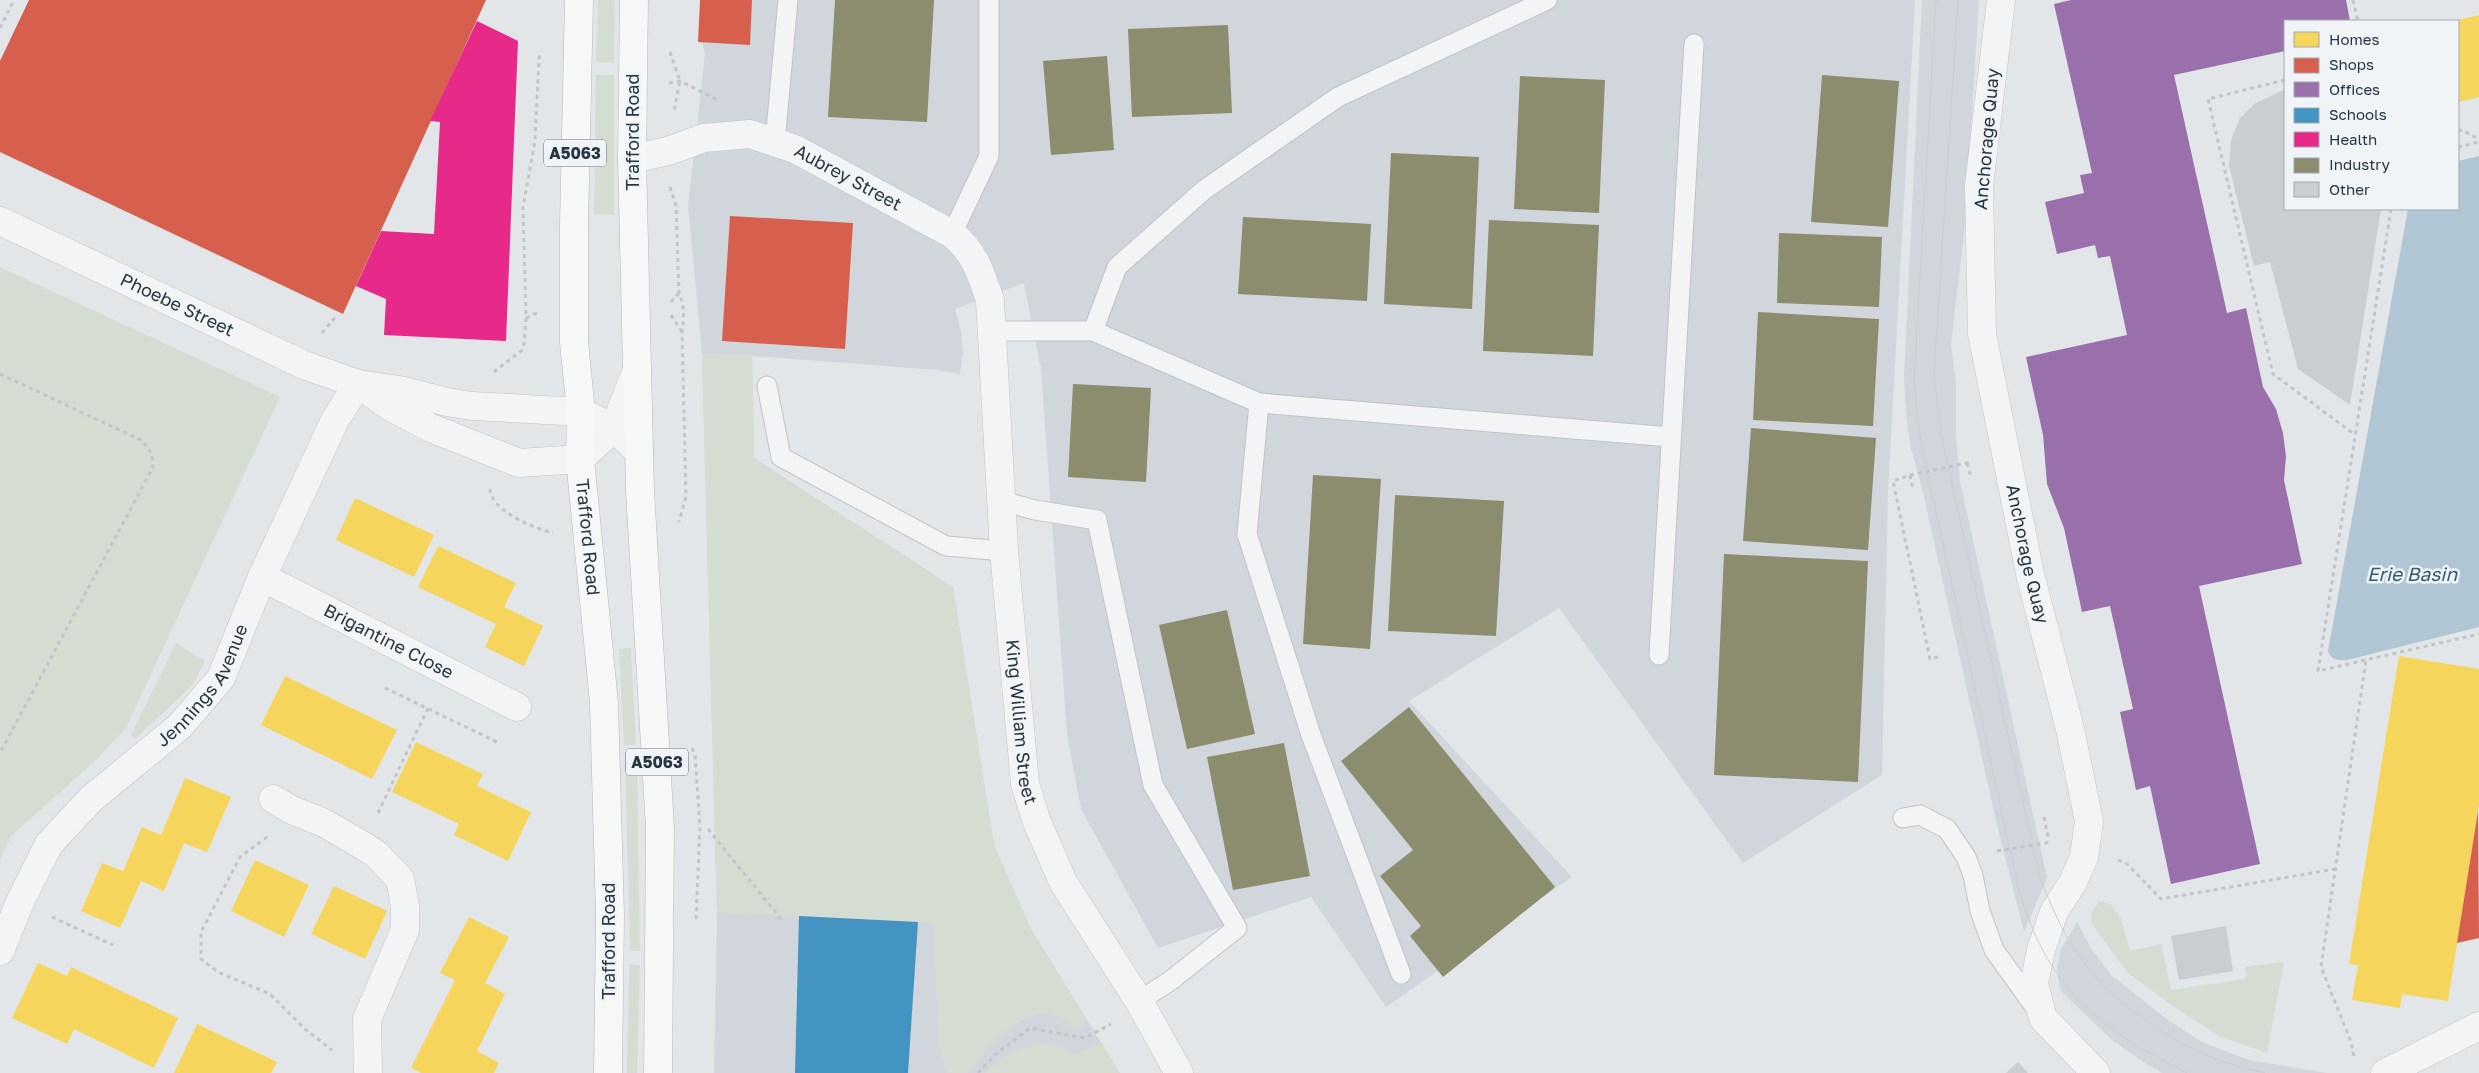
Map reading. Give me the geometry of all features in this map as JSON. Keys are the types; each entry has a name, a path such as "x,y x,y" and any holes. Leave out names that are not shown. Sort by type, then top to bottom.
{"highway":[{"name":"Trafford Road","path":"579,0 574,225 574,342 581,412 580,459 598,621 605,722 610,915 608,1073"},
{"name":"Trafford Road","path":"634,0 632,160 636,370 660,828 658,1073"}],"street":[{"name":"Anchorage Quay","path":"2001,0 1980,186 1982,334 2030,574 2084,787 2089,821 2084,857 2073,882 2054,912 2041,950 2034,984 2043,1018 2096,1073"},
{"name":"Aubrey Street","path":"632,160 668,138 704,138 750,134 776,142 845,174 952,234 966,245 980,269 990,300 992,331"},
{"name":"Phoebe Street","path":"0,221 304,365 358,384 472,406 581,412 614,428 639,452"},
{"name":"King William Street","path":"992,331 1004,552 1027,792 1037,822 1064,882 1141,1004 1179,1073"},
{"name":"A5063","path":"580,459 614,428 636,370"},
{"name":"Phoebe Street","path":"358,384 391,407 431,428 519,463 580,459"},
{"name":"Jennings Avenue","path":"0,951 20,902 49,844 91,799 180,726 221,678 262,576 335,420 358,384"},
{"name":"Brigantine Close","path":"262,576 517,707"},
{"path":"283,805 324,823 362,845 376,854 400,879 405,906 405,930 366,1019 368,1073"},
{"path":"2386,1073 2479,1026"}],"lane":[{"path":"776,142 788,0"},
{"path":"952,234 989,156 989,0"},
{"path":"1093,331 1117,267 1204,190 1338,97 1547,0"},
{"path":"1659,655 1694,44"},
{"path":"992,331 1093,331 1259,403 1671,437"},
{"path":"767,386 781,457 946,546 1004,552"},
{"path":"1259,403 1247,534 1311,735 1401,974"},
{"path":"1002,501 1035,510 1097,520 1153,785 1237,928 1141,1004"},
{"path":"1903,818 1920,815 1947,828 1966,857 1973,875 1980,911 1994,950 2043,1018"}],"path":[{"path":"0,28 14,0"},
{"path":"2353,0 2358,20"},
{"path":"668,48 680,80 668,138 667,177 676,205 679,292 683,303 686,497 679,522"},
{"path":"494,372 522,350 524,344 526,318 523,207 535,141 539,58 543,50"},
{"path":"2284,80 2208,99 2273,374 2354,434"},
{"path":"2459,131 2462,130 2479,141"},
{"path":"2459,147 2479,141"},
{"path":"2391,210 2318,671 2479,634"},
{"path":"668,312 682,332"},
{"path":"320,336 337,315"},
{"path":"0,374 143,442 152,455 153,467 0,753"},
{"path":"1938,657 1930,659 1893,481 1910,475 2006,455"},
{"path":"1968,463 1970,477"},
{"path":"1910,475 1913,490"},
{"path":"490,486 490,494 500,508 516,518 556,533"},
{"path":"2355,1063 2352,1042 2321,967 2366,660"},
{"path":"386,688 497,742"},
{"path":"362,845 428,708"},
{"path":"283,805 279,827 240,857 201,932 202,959 218,972 270,994 305,1029 334,1051"},
{"path":"2044,817 2049,841"},
{"path":"708,829 780,920"},
{"path":"1966,857 2049,841 2086,845 2127,864 2161,899 2335,869"},
{"path":"48,915 113,945"},
{"path":"978,1073 996,1054 1030,1028 1085,1038 1141,1004"}],"shaded area":[{"path":"598,0 615,0 614,63 596,62"},
{"path":"701,0 1915,0 1888,492 1882,775 1743,863 1559,608 1409,701 1572,877 1386,1007 1311,897 1158,948 1081,809 1067,734 1041,369 1024,283 955,309 961,331 963,352 960,374 937,370 752,356 754,458 953,587 994,845 1031,929 1120,1073 714,1073 717,913 702,354 688,206 705,54 700,35"},
{"path":"1922,0 1979,0 1965,225 1951,345 1956,384 1956,436 1960,481 2047,878 2024,932 1997,825 1922,488 1911,449 1907,423 1904,378"},
{"path":"596,75 614,75 614,215 594,214"},
{"path":"0,267 280,397 126,728 94,762 11,836 0,860"},
{"path":"702,354 752,355 754,459 953,587 994,845 1031,929 1087,1021 1077,1030 1054,1015 1046,1013 1035,1014 1013,1026 1002,1035 967,1073 946,1073 938,1038 934,927 929,922 717,913"},
{"path":"176,643 205,661 193,685 135,739 131,735"},
{"path":"631,648 636,745 624,745 619,649"},
{"path":"625,760 637,760 640,951 630,951"},
{"path":"2099,901 2111,904 2121,919 2130,951 2161,944 2171,990 2246,979 2245,967 2284,962 2267,1053 2219,1036 2170,1004 2128,973 2092,924 2091,914"},
{"path":"2077,922 2091,948 2111,975 2168,1020 2202,1042 2249,1060 2326,1073 2162,1073 2148,1065 2112,1040 2060,990 2057,970 2061,949"},
{"path":"629,964 640,965 637,1073 627,1073"},
{"path":"1102,1043 1120,1073 985,1073 1007,1056 1034,1044 1052,1045 1074,1054"}],"water":[{"name":"Erie Basin","path":"2479,156 2479,627 2347,660 2335,659 2328,651 2408,210 2459,210 2459,161"}],"building: Homes":[{"path":"2479,15 2479,97 2459,102 2459,20"},
{"path":"355,498 434,535 414,577 336,540"},
{"path":"438,546 516,583 504,607 543,626 524,666 485,647 496,624 418,587"},
{"path":"2399,656 2479,669 2479,804 2448,1001 2402,994 2400,1008 2352,1000 2358,965 2349,964"},
{"path":"285,676 397,730 372,779 261,725"},
{"path":"416,742 483,774 477,786 531,812 508,861 454,835 459,824 392,792"},
{"path":"185,778 231,797 207,852 184,843 164,891 141,881 120,928 81,911 102,863 123,871 142,827 161,835"},
{"path":"255,860 309,885 284,937 231,911"},
{"path":"334,886 387,911 365,959 311,934"},
{"path":"469,917 509,937 485,983 505,994 477,1051 499,1063 494,1073 421,1073 411,1068 455,980 440,973"},
{"path":"38,963 67,976 71,967 178,1018 154,1068 74,1029 67,1044 12,1018"},
{"path":"197,1024 277,1062 271,1073 174,1073"}],"building: Shops":[{"path":"29,0 486,0 343,314 0,152 0,61"},
{"path":"700,0 752,0 750,45 698,42"},
{"path":"730,216 853,223 845,349 722,341"},
{"path":"2478,811 2479,938 2457,943"}],"building: Offices":[{"path":"2071,0 2346,0 2350,20 2284,20 2284,51 2174,75 2227,313 2246,308 2263,387 2276,409 2283,433 2286,457 2284,480 2302,564 2199,586 2260,864 2171,884 2150,786 2136,790 2120,712 2133,709 2110,606 2082,612 2064,528 2047,484 2043,435 2026,357 2127,335 2110,256 2098,258 2095,245 2057,254 2045,202 2084,193 2080,175 2092,173 2054,4"}],"building: Schools":[{"path":"799,916 918,922 908,1073 795,1073"}],"building: Health":[{"path":"477,21 518,41 506,341 384,335 386,299 356,286 381,231 434,234 440,122 430,121"}],"building: Industry":[{"path":"835,0 934,0 927,122 828,117"},
{"path":"1228,25 1232,113 1132,117 1128,29"},
{"path":"1107,56 1114,150 1051,155 1043,61"},
{"path":"1822,75 1899,81 1888,227 1811,222"},
{"path":"1520,76 1605,80 1599,213 1514,209"},
{"path":"1391,153 1479,157 1472,309 1384,304"},
{"path":"1243,217 1371,224 1367,301 1238,294"},
{"path":"1489,220 1599,225 1593,356 1483,351"},
{"path":"1779,233 1882,237 1879,307 1777,303"},
{"path":"1758,312 1879,319 1873,426 1753,420"},
{"path":"1073,384 1151,388 1146,482 1068,477"},
{"path":"1751,428 1876,438 1868,550 1743,541"},
{"path":"1313,475 1381,479 1370,649 1303,644"},
{"path":"1395,495 1504,501 1496,636 1388,631"},
{"path":"1724,554 1868,561 1858,782 1714,775"},
{"path":"1227,610 1255,734 1187,749 1159,625"},
{"path":"1409,707 1555,887 1443,977 1410,936 1421,926 1380,876 1413,850 1341,761"},
{"path":"1284,743 1310,876 1233,890 1207,757"}],"building: Other":[{"path":"2284,89 2284,210 2381,210 2350,405 2298,369 2270,262 2254,266 2229,166 2231,140 2240,118 2254,104"},
{"path":"2226,926 2233,971 2179,980 2171,936"},
{"path":"2018,1062 2028,1073 2006,1073"}],"tram line":[{"path":"1936,0 1914,380 1917,420 2018,886 2043,951 2060,977 2079,1000 2126,1039 2187,1073"},
{"path":"1958,0 1934,374 1941,434 2040,878 2057,918 2073,947 2096,977 2116,997 2162,1032 2187,1046 2213,1058 2265,1073"}]}
